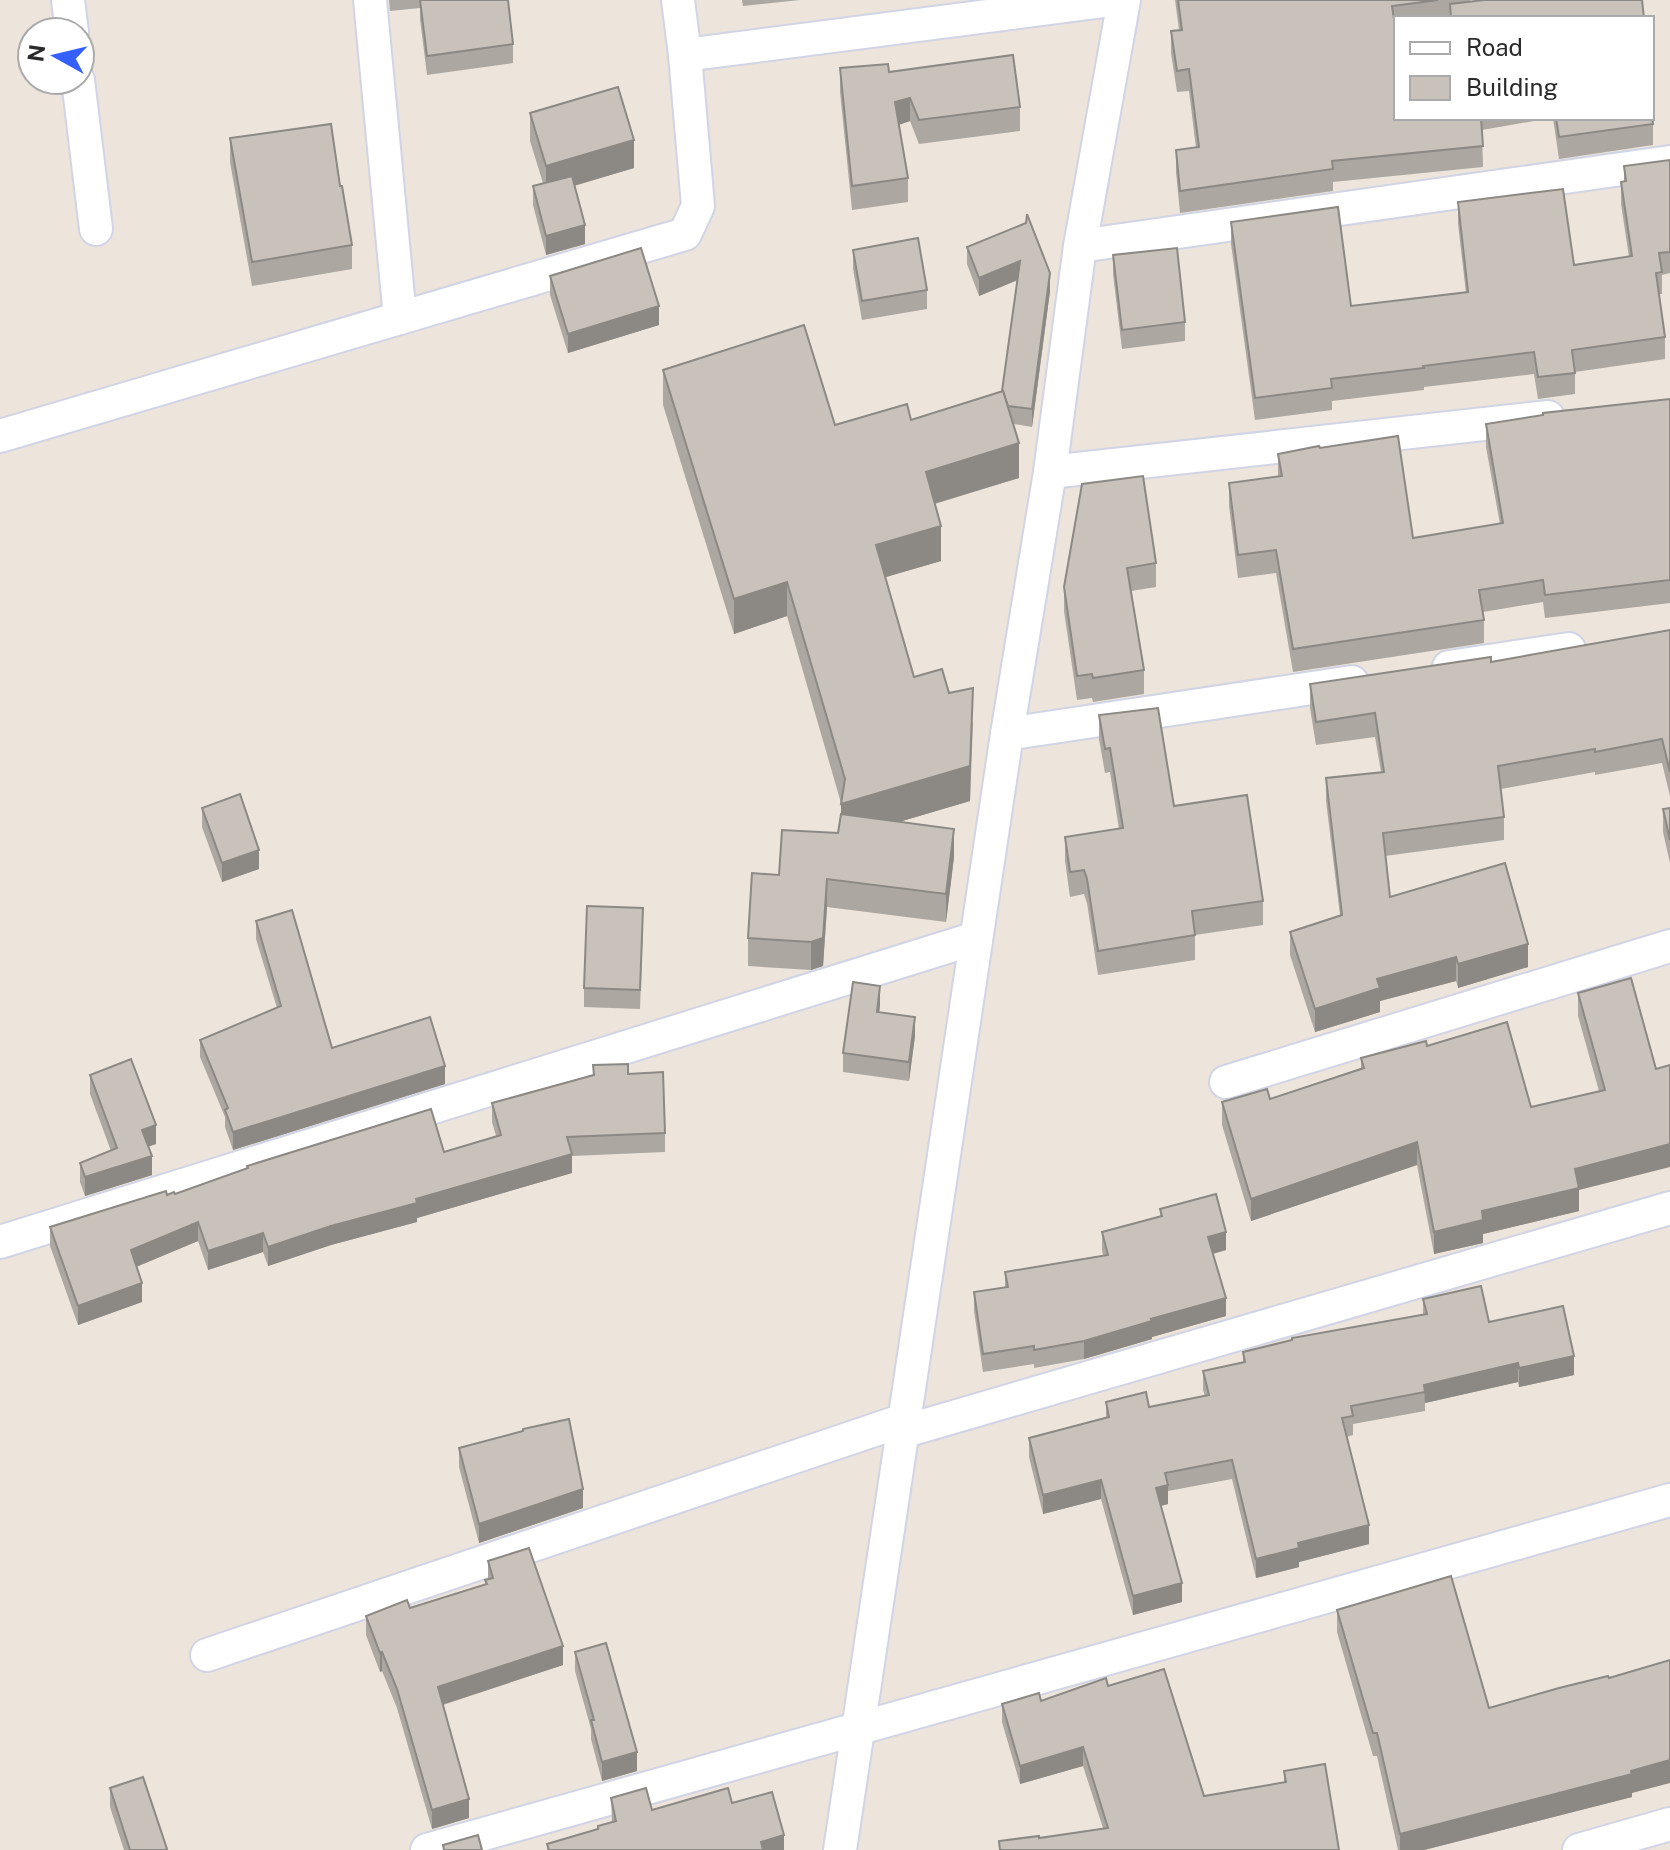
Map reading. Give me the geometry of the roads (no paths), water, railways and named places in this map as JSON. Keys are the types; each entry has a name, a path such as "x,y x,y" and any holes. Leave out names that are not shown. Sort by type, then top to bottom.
{"street":[{"path":"370,0 400,318"},
{"path":"0,436 685,234 698,206 678,0"},
{"path":"685,55 1112,0"},
{"path":"840,1850 1007,734 1050,472 1080,246 1124,0"},
{"path":"80,96 96,229"},
{"path":"1080,246 1670,162"},
{"path":"1050,472 1575,414"},
{"path":"1417,672 1591,646"},
{"path":"1007,734 1386,677"},
{"path":"0,1242 976,938"},
{"path":"1226,1082 1670,946"},
{"path":"207,1655 903,1426 1670,1208"},
{"path":"427,1850 1670,1500"},
{"path":"1579,1850 1670,1824"}]}
